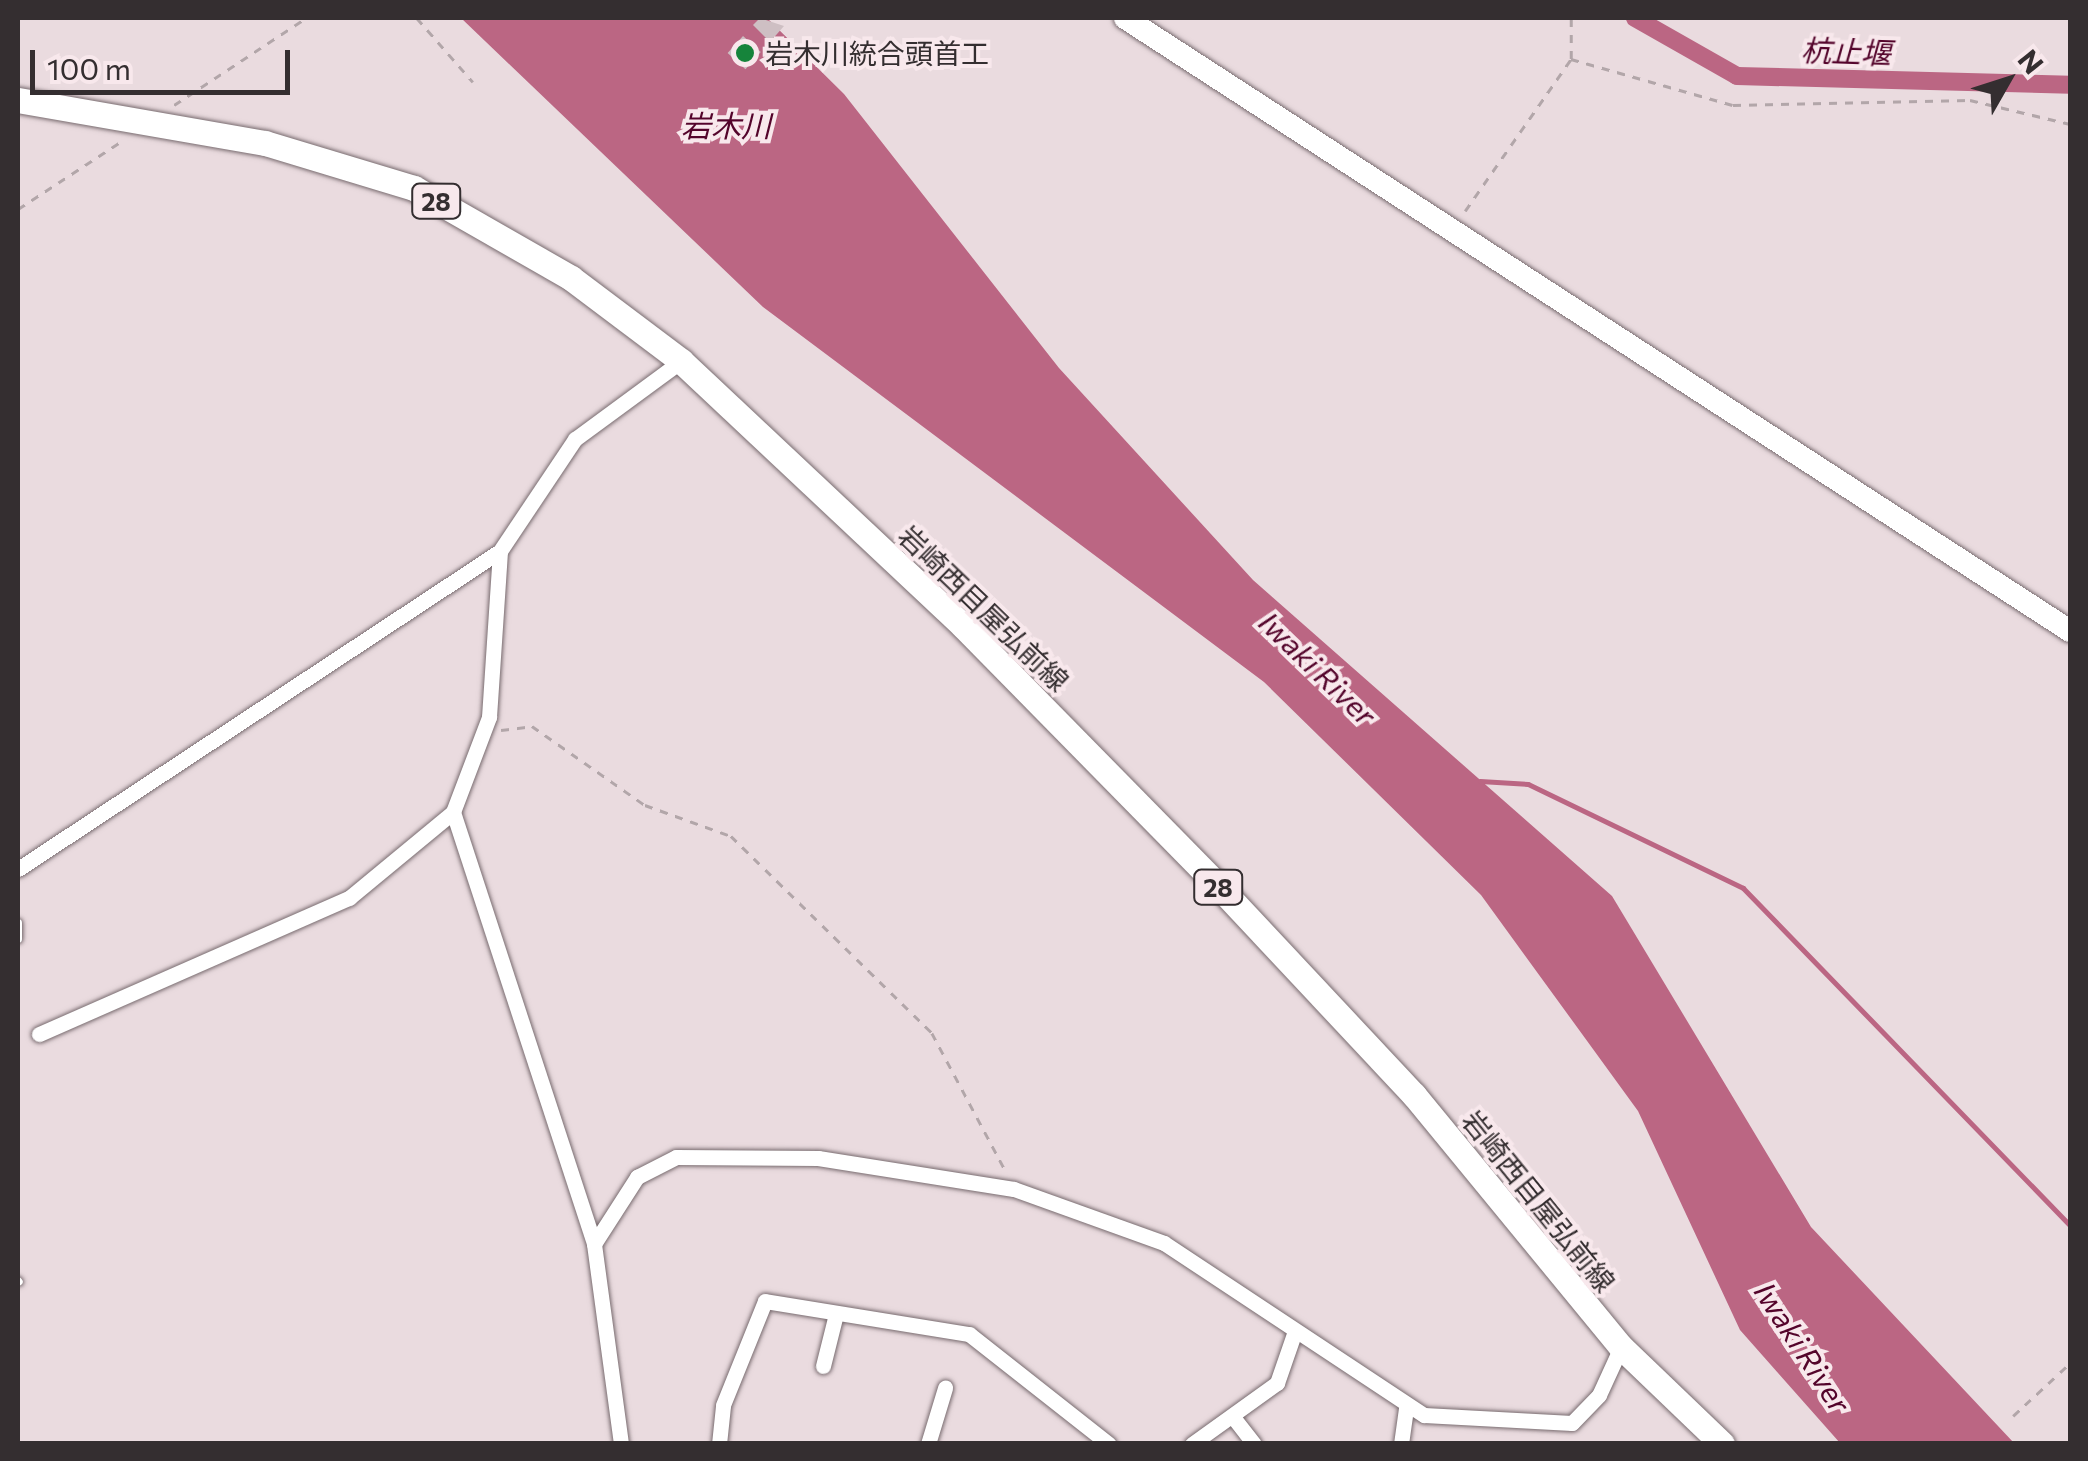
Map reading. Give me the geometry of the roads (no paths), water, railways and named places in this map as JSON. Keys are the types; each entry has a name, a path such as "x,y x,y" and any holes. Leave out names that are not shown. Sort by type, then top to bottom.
{"main road":[{"name":"岩崎西目屋弘前線","path":"18,100 155,119 414,188 571,278 680,361 963,626 1222,890 1414,1095 1621,1347 1722,1444"}],"street":[{"path":"1125,18 2070,630"},
{"path":"18,869 500,551 575,438 680,361"},
{"path":"39,1034 349,898 453,812 483,732 500,551"},
{"path":"453,812 594,1244 621,1444"},
{"path":"594,1244 638,1176 676,1157 818,1158 1014,1189 1164,1242 1406,1408 1562,1426 1599,1395 1621,1347"},
{"path":"718,1444 724,1405 765,1301 969,1334 1109,1444"},
{"path":"823,1366 836,1314"},
{"path":"1192,1444 1277,1383 1295,1331"},
{"path":"928,1444 944,1388"},
{"path":"1401,1444 1406,1408"},
{"path":"1233,1417 1254,1444"}],"lane":[{"path":"18,923 18,939"}],"water":[{"name":"岩木川","path":"461,18 767,18 844,94 1059,368 1253,580 1612,896 1811,1227 2014,1443 1840,1443 1740,1330 1638,1111 1481,895 1264,682 763,307"}],"waterway":[{"name":"杭止堰","path":"1635,18 1737,76 2070,85"},
{"path":"1480,781 1528,784 1743,888 2070,1225"}],"place":[{"name":"岩木川統合頭首工","path":"745,53"}],"water label":[{"name":"Iwaki River","path":"1318,668"},
{"name":"Iwaki River","path":"1803,1347"}]}
